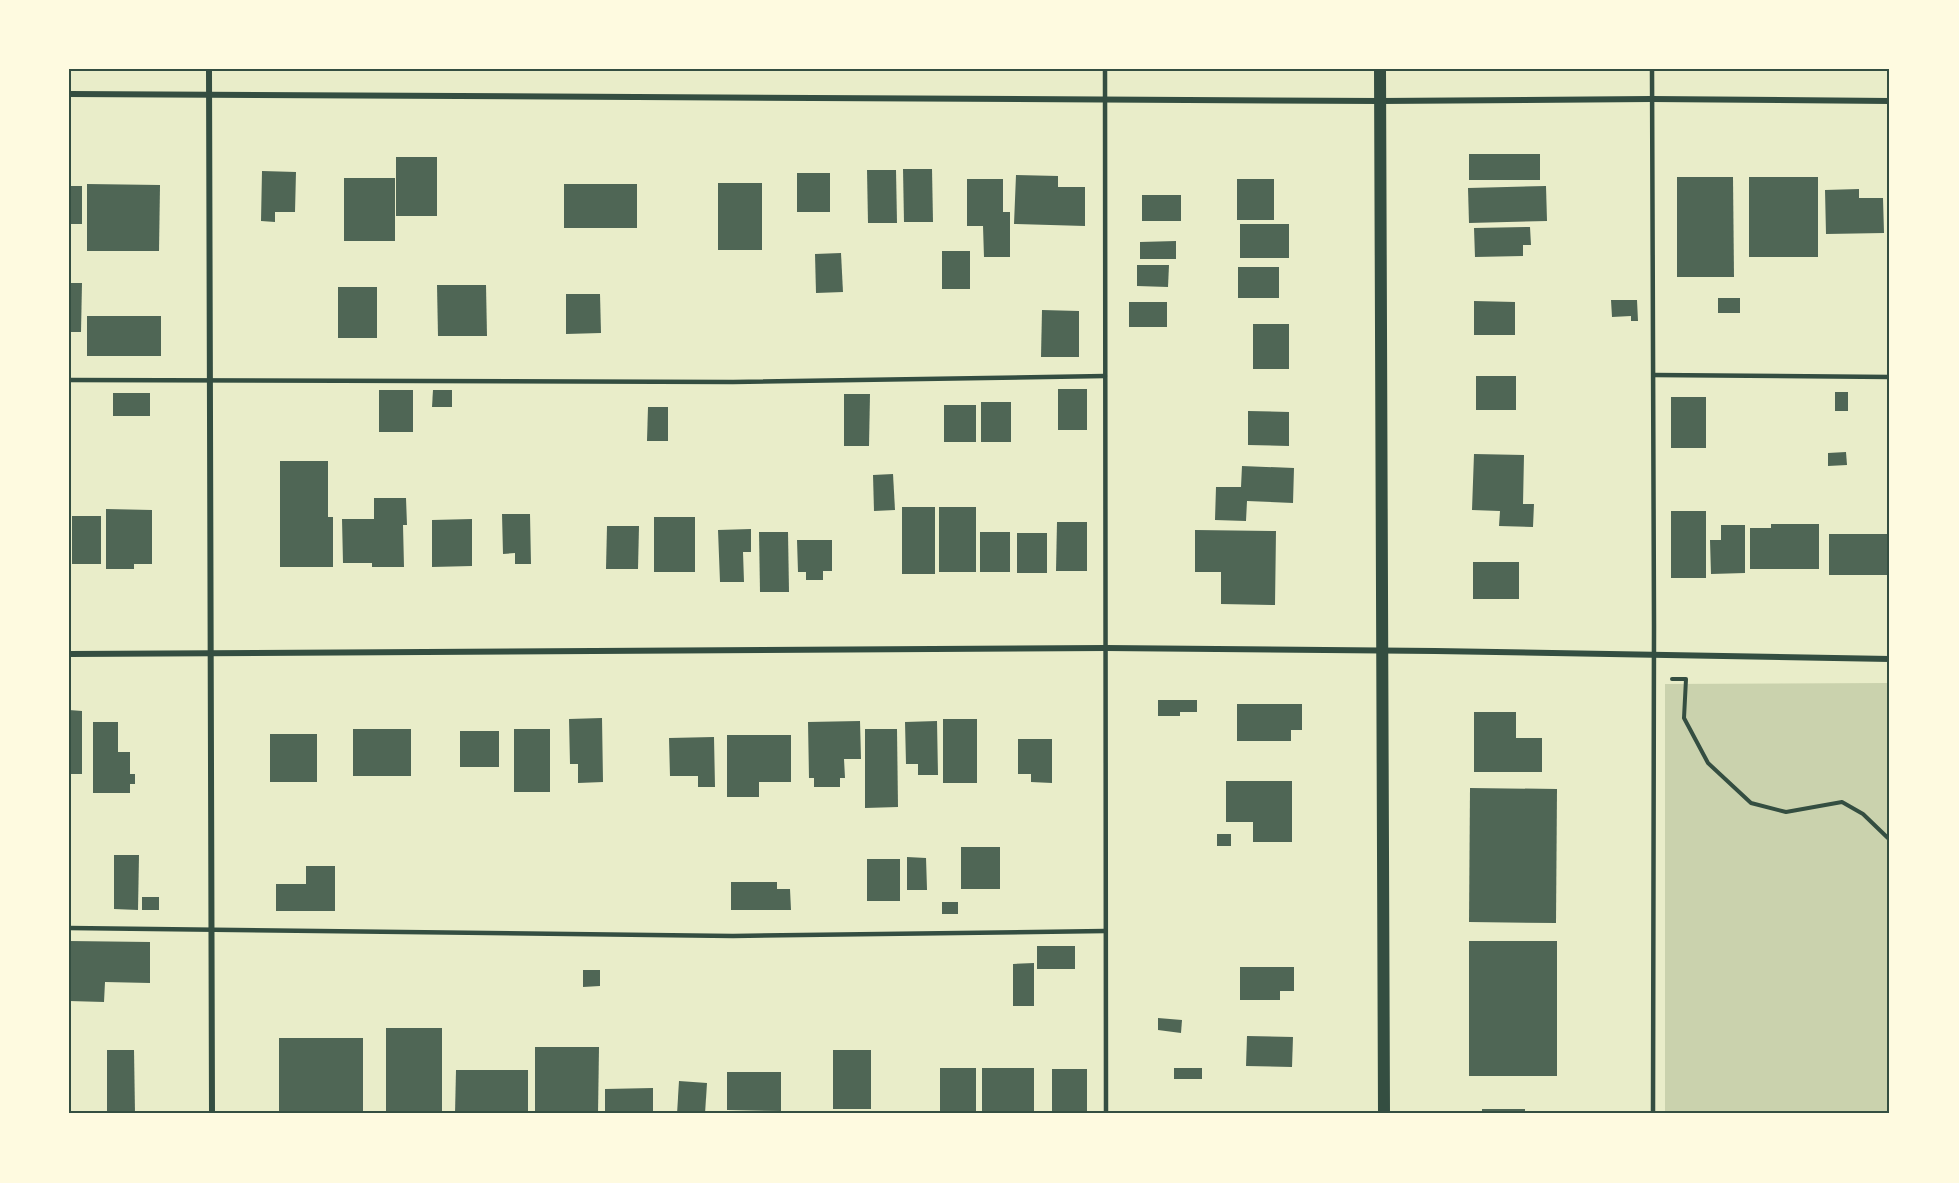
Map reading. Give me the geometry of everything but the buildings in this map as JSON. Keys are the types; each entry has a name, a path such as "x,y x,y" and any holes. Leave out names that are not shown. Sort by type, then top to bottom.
{"main road":[{"path":"1380,69 1384,1114"}],"street":[{"path":"209,69 212,1114"},
{"path":"69,94 1380,101 1651,99 1890,101"},
{"path":"69,654 1106,648 1890,658"}],"lane":[{"path":"1105,69 1106,1114"},
{"path":"1652,69 1653,1114"},
{"path":"1654,375 1890,376"},
{"path":"69,381 733,382 1105,376"},
{"path":"69,928 733,936 1105,931"}],"path":[{"path":"1654,680 1686,679 1684,718 1708,763 1751,803 1786,812 1842,802 1863,814 1890,840"}],"green space":[{"path":"1890,683 1890,1114 1665,1114 1665,684"}]}
